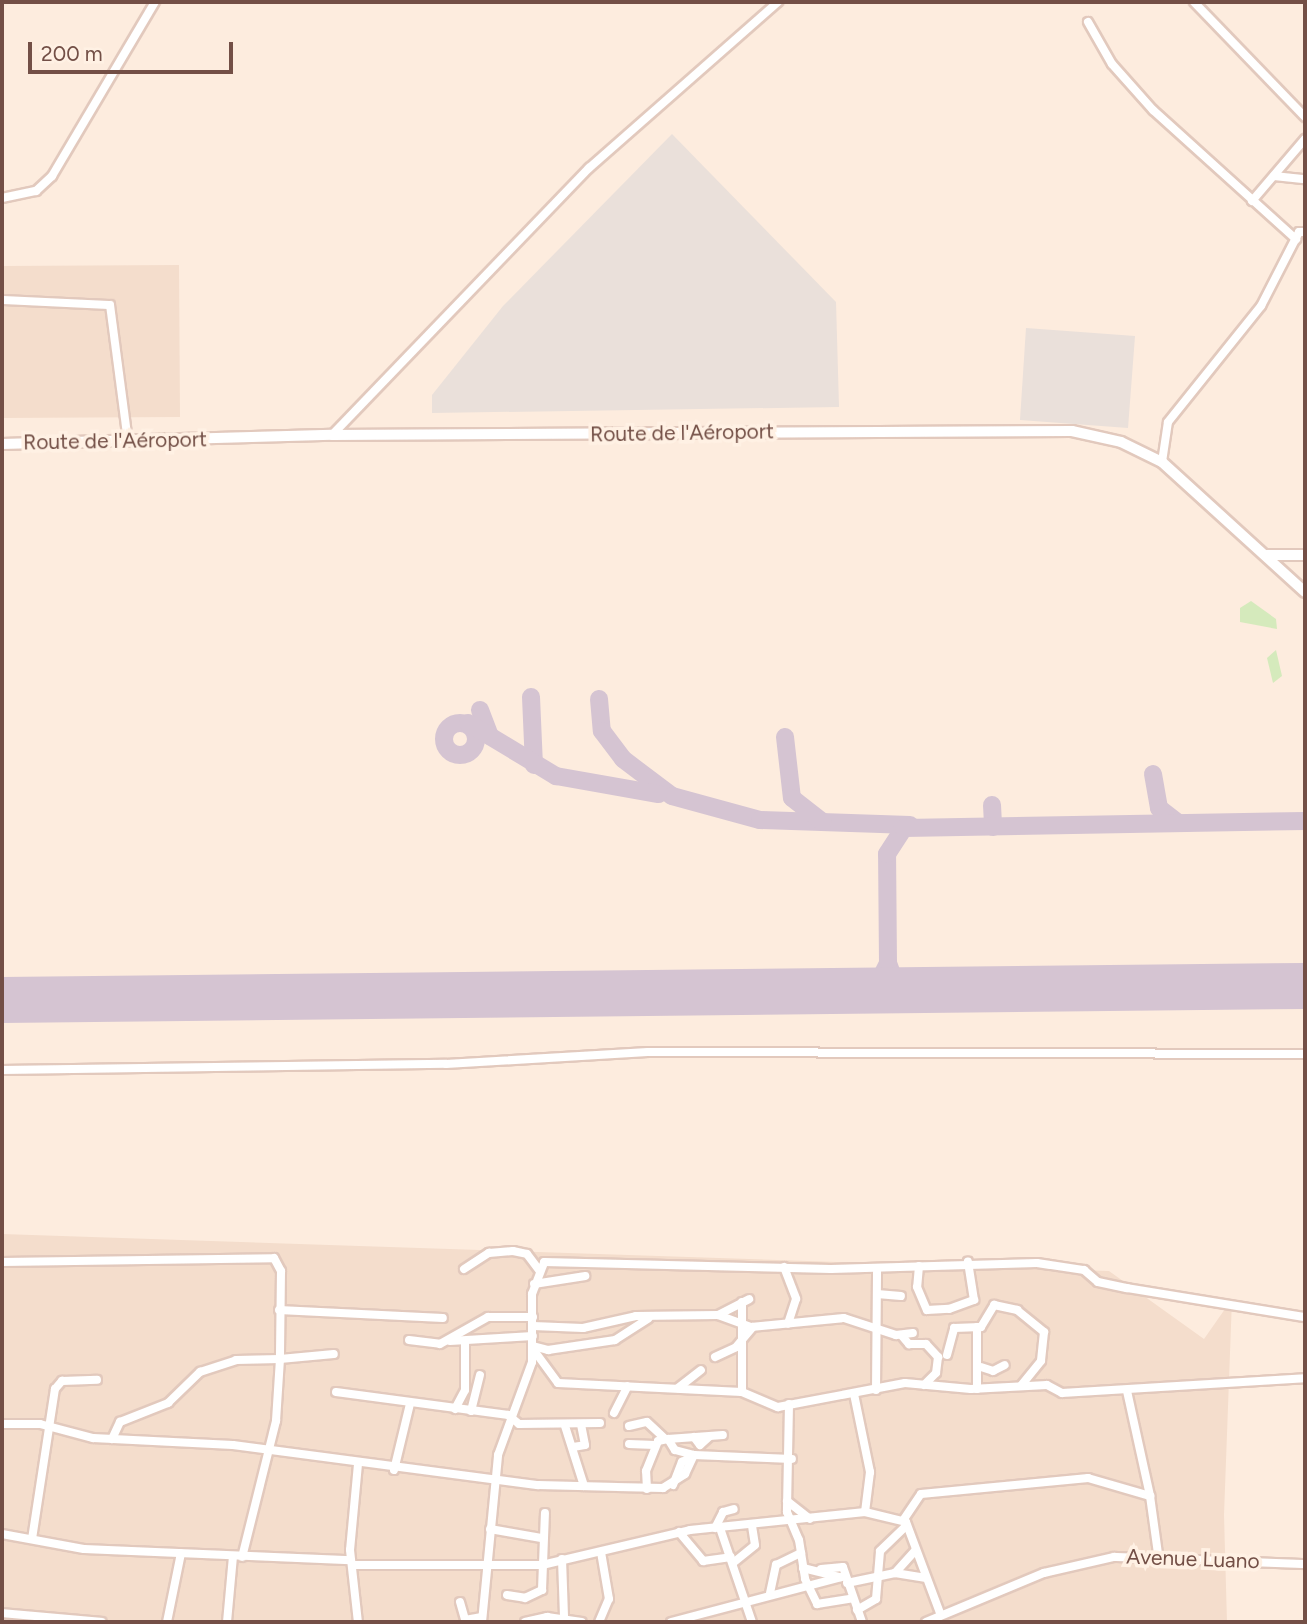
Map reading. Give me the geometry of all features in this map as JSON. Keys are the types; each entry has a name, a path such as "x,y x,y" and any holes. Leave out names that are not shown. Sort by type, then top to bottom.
{"main road":[{"name":"Route de l'Aéroport","path":"2,444 332,435 1072,431 1121,442 1162,462 1305,592"},
{"path":"1267,555 1305,555"}],"street":[{"path":"2,198 36,191 52,176 155,2"},
{"path":"332,435 589,168 778,2"},
{"path":"1194,2 1305,117"},
{"path":"1088,22 1112,64 1153,110 1296,239"},
{"path":"1252,201 1305,139"},
{"path":"1274,176 1305,178"},
{"path":"1162,462 1168,422 1261,306 1296,239 1305,232"},
{"path":"2,300 110,305 128,442"},
{"path":"2,1070 459,1063 648,1052 1305,1054"},
{"path":"464,1269 489,1253 513,1251 527,1254 539,1270"},
{"path":"2,1262 158,1255 274,1258 281,1271 280,1360 269,1451 238,1557 228,1622"},
{"path":"919,1266 917,1287 927,1310 949,1310 974,1300 968,1261"},
{"path":"460,1602 467,1622 482,1619 495,1480 508,1415 528,1370 533,1335 534,1284 544,1262 877,1268 968,1261 1063,1265 1127,1288 1305,1317"},
{"path":"784,1267 796,1299 788,1324"},
{"path":"876,1390 877,1268"},
{"path":"534,1284 585,1276"},
{"path":"877,1294 901,1296"},
{"path":"718,1315 746,1300 742,1324 742,1392"},
{"path":"947,1355 954,1328 977,1327 998,1305 1017,1310 1044,1330 1041,1362 1021,1386"},
{"path":"279,1310 443,1318"},
{"path":"410,1340 450,1340 465,1343 649,1318 718,1315 753,1327 844,1318 877,1326 902,1336 907,1343 927,1345 938,1357 938,1370 948,1389"},
{"path":"450,1340 488,1317 533,1335 548,1350 615,1340 649,1318"},
{"path":"715,1357 742,1342 753,1327"},
{"path":"977,1327 981,1367 977,1389"},
{"path":"902,1336 913,1333"},
{"path":"533,1335 545,1370 558,1383 742,1392 778,1407 924,1384 948,1389 1021,1386 1062,1393 1305,1378"},
{"path":"455,1409 465,1390 465,1343"},
{"path":"112,1439 120,1422 168,1403 200,1372 236,1360 280,1360 334,1354"},
{"path":"981,1367 993,1371 1004,1365"},
{"path":"528,1370 545,1370"},
{"path":"678,1388 701,1370"},
{"path":"924,1384 938,1370"},
{"path":"471,1411 480,1375"},
{"path":"32,1539 58,1384 97,1380"},
{"path":"614,1413 628,1387"},
{"path":"1127,1391 1150,1496 1158,1554"},
{"path":"336,1392 508,1415 514,1423 565,1426 600,1423"},
{"path":"854,1394 870,1472 865,1513"},
{"path":"394,1470 410,1404"},
{"path":"789,1404 793,1460 787,1501 803,1568 817,1604 849,1598"},
{"path":"629,1426 647,1422 675,1450 693,1456 793,1460"},
{"path":"2,1424 112,1439 269,1451 394,1470 495,1480 647,1489 673,1485 693,1456"},
{"path":"573,1447 585,1444 581,1425"},
{"path":"565,1426 584,1486"},
{"path":"629,1444 654,1445 666,1439 694,1437 700,1446 710,1436 723,1435"},
{"path":"647,1489 654,1445"},
{"path":"358,1464 352,1563 358,1622"},
{"path":"857,1610 876,1599 880,1550 905,1522 916,1496 985,1485 1006,1490 1087,1478 1150,1496"},
{"path":"787,1501 810,1519"},
{"path":"734,1509 723,1512 718,1528 732,1560 752,1622"},
{"path":"507,1595 539,1593 541,1538 545,1513"},
{"path":"2,1534 181,1553 486,1568 542,1565 679,1532 865,1513 905,1522"},
{"path":"905,1522 940,1613"},
{"path":"679,1532 703,1561 732,1560 755,1545 752,1525"},
{"path":"490,1529 541,1538"},
{"path":"895,1573 915,1550"},
{"path":"599,1622 609,1599 601,1552"},
{"path":"167,1622 181,1553"},
{"path":"770,1593 776,1565 801,1553"},
{"name":"Avenue Luano","path":"926,1622 940,1613 1044,1573 1158,1554 1305,1564"},
{"path":"562,1559 564,1617"},
{"path":"529,1566 540,1575"},
{"path":"803,1568 821,1569 845,1581"},
{"path":"671,1622 744,1599 809,1585 895,1573 925,1578"},
{"path":"845,1581 849,1598 862,1622"},
{"path":"2,1613 102,1622"},
{"path":"525,1622 564,1617 582,1622"}],"shaded area":[{"path":"672,134 836,302 839,407 432,413 432,395 503,306"},
{"path":"179,265 180,417 2,418 2,266"},
{"path":"1026,328 1135,336 1128,428 1020,420"},
{"path":"2,1234 1109,1271 1204,1339 1232,1299 1224,1515 1227,1622 2,1622"}],"green space":[{"path":"1251,601 1276,619 1277,629 1240,622 1240,608"},
{"path":"1276,650 1282,676 1273,683 1267,658"}],"taxiway":[{"path":"531,697 534,765"},
{"path":"599,699 602,731 623,759 672,796 760,820 910,825"},
{"path":"480,710 490,736"},
{"path":"460,723 472,727 476,739 472,751 460,755 448,751 444,739 448,727 460,723"},
{"path":"468,723 556,776 658,794"},
{"path":"785,737 792,798 823,822"},
{"path":"1153,774 1159,808 1177,822"},
{"path":"992,805 993,827"},
{"path":"862,991 879,981 888,963 887,854 904,828 1305,821"},
{"path":"888,963 893,977 914,990"}],"runway":[{"path":"2,1000 1305,986"}]}
